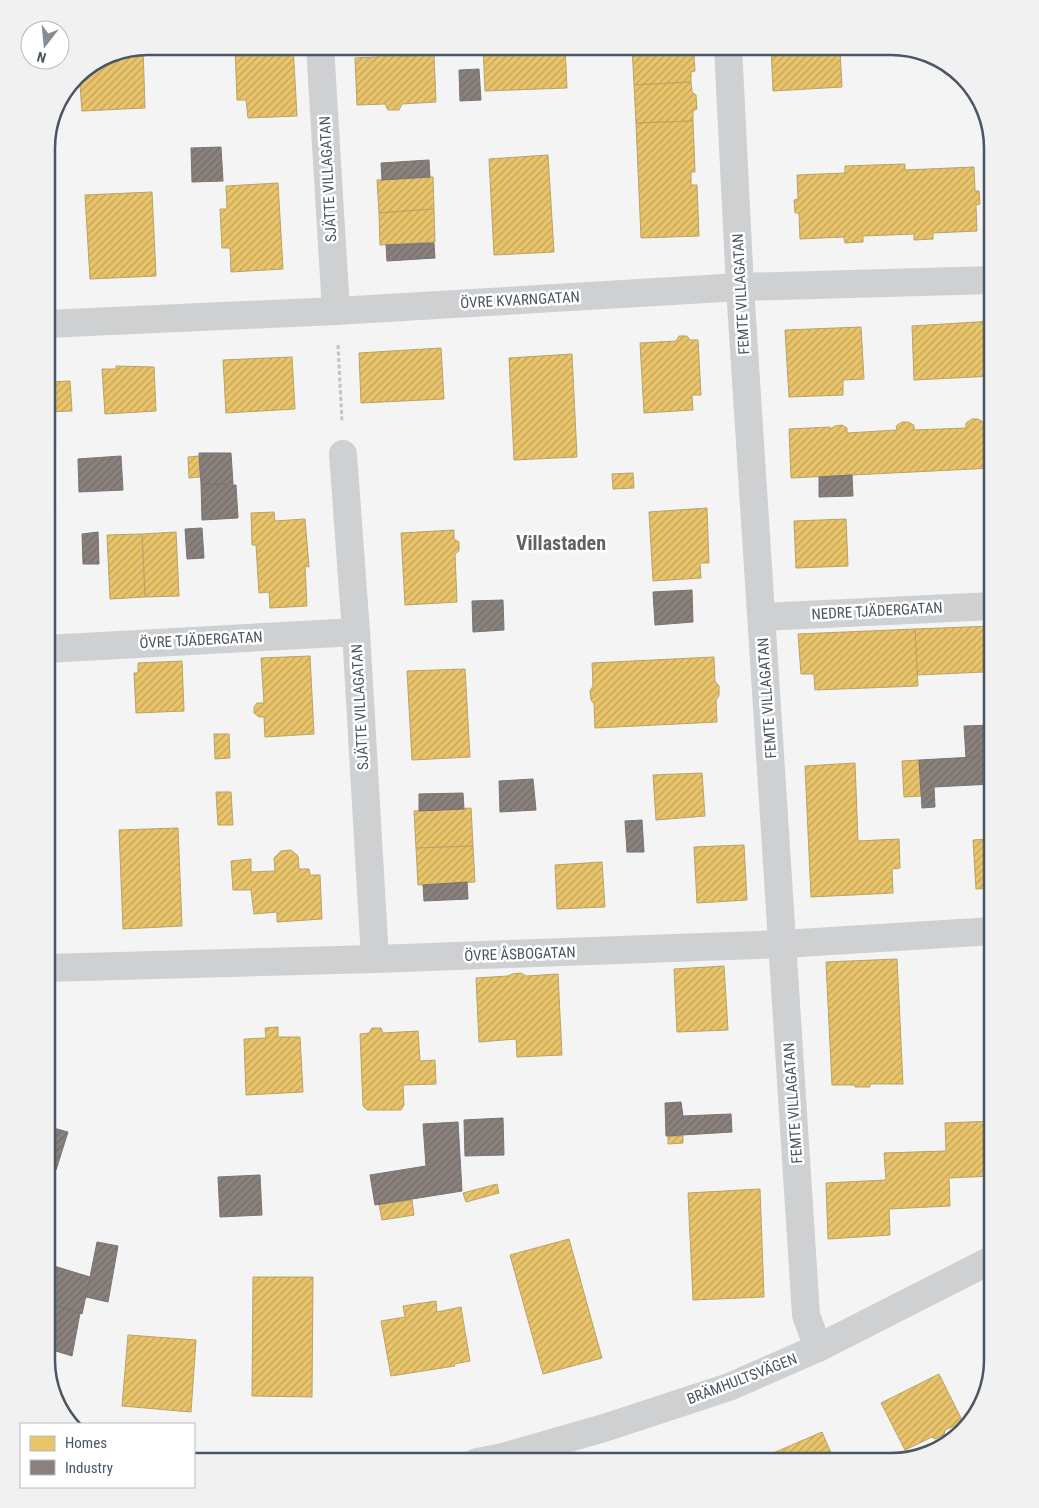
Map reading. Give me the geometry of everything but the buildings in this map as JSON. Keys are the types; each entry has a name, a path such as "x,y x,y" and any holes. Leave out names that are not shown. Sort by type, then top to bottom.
{"street":[{"name":"SJÄTTE VILLAGATAN","path":"321,55 336,311"},
{"name":"FEMTE VILLAGATAN","path":"728,55 740,287 784,944 806,1315 818,1348"},
{"name":"ÖVRE KVARNGATAN","path":"55,324 336,311 740,287 984,280"},
{"name":"SJÄTTE VILLAGATAN","path":"343,454 356,632 375,959"},
{"name":"NEDRE TJÄDERGATAN","path":"762,617 984,606"},
{"name":"ÖVRE TJÄDERGATAN","path":"55,649 356,632"},
{"name":"ÖVRE ÅSBOGATAN","path":"55,968 375,959 784,944 984,932"},
{"name":"BRÄMHULTSVÄGEN","path":"517,1453 604,1428 729,1387 818,1348 984,1264"}],"path":[{"path":"336,311 341,401"}],"district":[{"name":"Villastaden","path":"561,543"}]}
